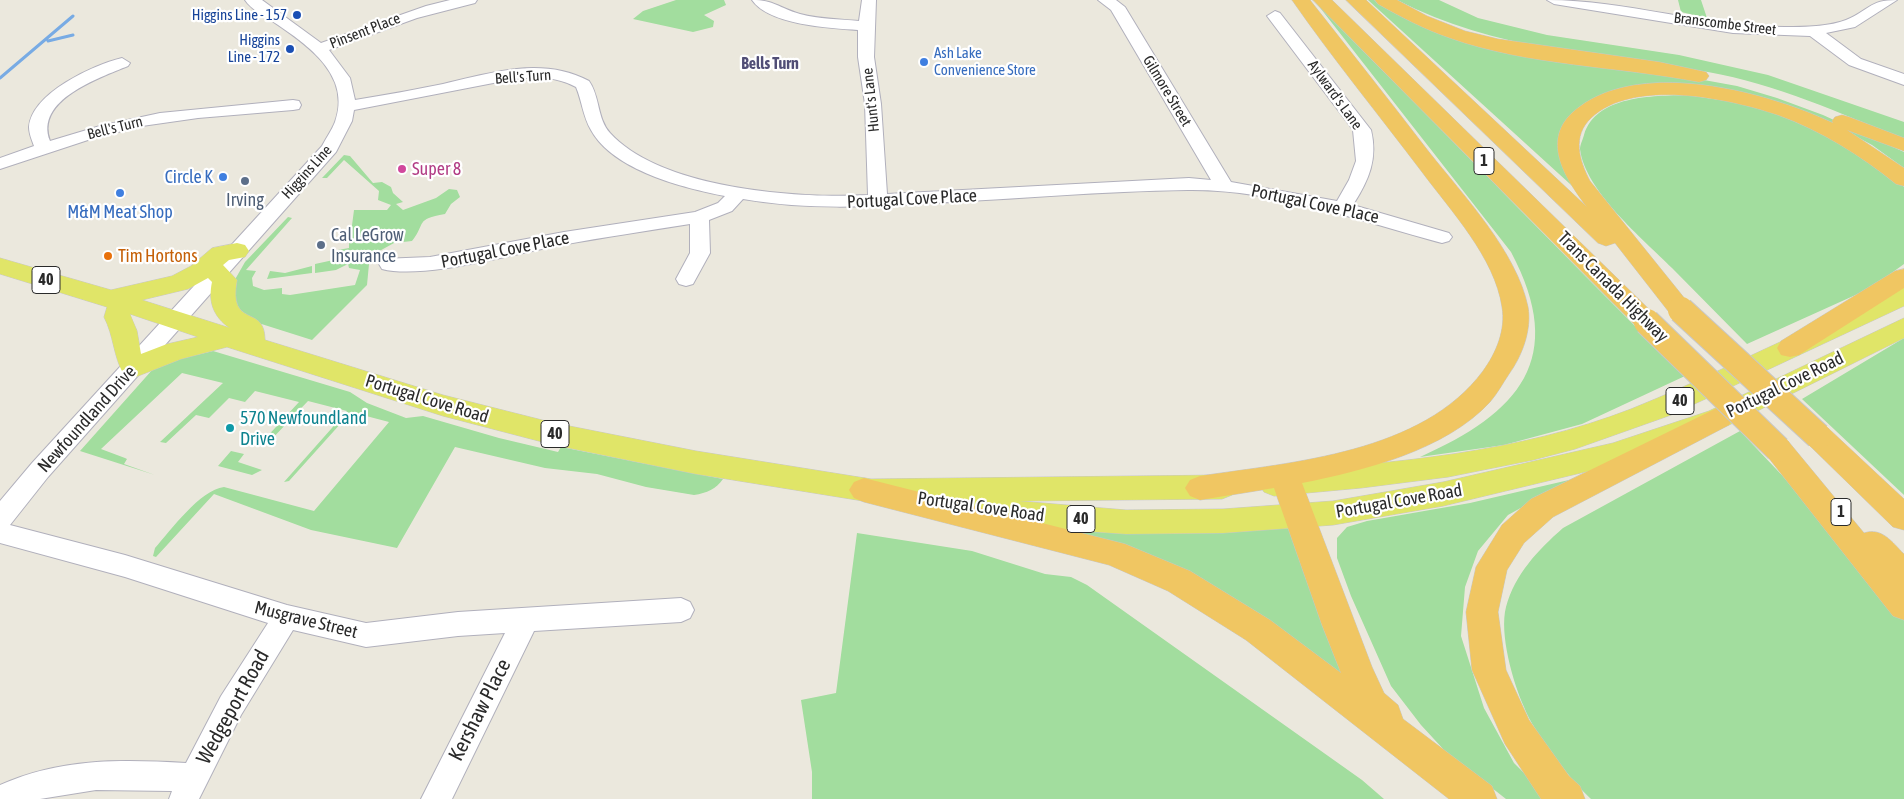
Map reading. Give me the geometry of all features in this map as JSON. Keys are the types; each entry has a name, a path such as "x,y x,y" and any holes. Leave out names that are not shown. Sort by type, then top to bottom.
{"highway":[{"path":"1200,488 1331,466 1399,445 1439,428 1472,404 1496,377 1512,344 1516,315 1505,279 1483,236 1301,0"},
{"name":"Trans Canada Highway","path":"1322,0 1904,574"},
{"name":"Trans Canada Highway","path":"1355,0 1681,310 1904,518"},
{"path":"1384,0 1425,21 1505,47 1688,74 1739,85 1782,98 1901,144"},
{"path":"1681,310 1590,195 1571,167 1568,148 1572,127 1582,112 1602,100 1632,92 1663,90 1702,92 1743,99 1784,111 1832,130 1870,152 1904,179"},
{"path":"1790,348 1904,277"},
{"path":"1567,799 1556,789 1517,732 1489,670 1482,612 1492,568 1512,534 1542,508 1719,418"},
{"path":"1778,449 1904,606"},
{"path":"1288,483 1338,625 1372,704 1441,770"},
{"path":"864,490 1114,553 1179,581 1258,630 1479,799"}],"main road":[{"path":"226,336 209,344 176,350 133,368 127,355 128,338 117,317 115,301 178,283 200,272 221,254 237,251"},
{"name":"Portugal Cove Road","path":"0,266 422,399 506,422 623,450 864,490 1040,516 1117,521 1223,521 1299,516 1434,496 1520,478 1614,454 1719,418 1904,327"},
{"path":"217,272 225,280 223,303 226,312 240,323 252,328 252,345"},
{"name":"Portugal Cove Road","path":"864,490 1200,488 1288,483 1442,467 1542,447 1617,425 1688,398 1790,348 1904,296"}],"street":[{"name":"Higgins Line","path":"174,321 330,148 344,122 348,106 344,77 319,49 252,0"},
{"name":"Pinsent Place","path":"319,49 395,19 432,8 470,0"},
{"path":"759,0 770,8 802,18 866,26"},
{"name":"Hunt's Lane","path":"869,0 866,26 866,57 873,104 878,201"},
{"name":"Gilmore Street","path":"1105,0 1117,7 1224,186"},
{"name":"Branscombe Street","path":"1554,0 1756,30 1813,31 1850,24 1890,0"},
{"path":"1666,0 1669,17"},
{"name":"Aylward's Lane","path":"1275,16 1362,130 1366,143 1366,160 1359,182 1342,208"},
{"path":"1813,31 1855,62 1904,80"},
{"path":"44,149 37,128 45,108 56,98 92,75 122,63"},
{"name":"Bell's Turn","path":"348,106 501,76 536,72 564,75 583,84 599,130 605,139 622,152 644,166 674,177 739,192"},
{"name":"Bell's Turn","path":"0,164 117,126 143,120 198,112 293,105"},
{"name":"Portugal Cove Place","path":"389,264 430,264 564,238 699,217 725,208 739,192 804,201 878,201 1159,185 1224,186 1342,208 1442,236"},
{"path":"686,279 700,253 699,217"},
{"name":"Newfoundland Drive","path":"0,519 40,470 174,321"},
{"name":"Musgrave Street","path":"0,534 125,566 287,617 366,635 458,624 681,610"},
{"name":"Wedgeport Road","path":"189,788 217,727 251,670 287,617"},
{"name":"Kershaw Place","path":"436,799 525,621"},
{"path":"2,799 16,791 55,778 152,775 189,788"}],"green space":[{"path":"676,0 724,0 726,5 704,15 714,21 713,27 693,32 633,19 643,11"},
{"path":"1314,0 1685,376 1582,424 1504,445 1420,457 1455,440 1484,421 1507,401 1524,378 1533,352 1535,323 1528,290 1511,252"},
{"path":"1368,0 1375,0 1450,34 1737,86 1777,98 1823,115 1904,152 1904,168 1872,145 1833,124 1793,108 1648,86 1567,125 1581,194"},
{"path":"1397,0 1439,0 1478,18 1547,35 1679,55 1768,75 1904,122 1904,140 1808,100 1733,77 1588,55 1510,40 1434,17"},
{"path":"1678,0 1701,0 1707,18 1681,12"},
{"path":"1687,95 1753,105 1816,126 1896,177 1904,187 1904,264 1871,288 1747,344 1617,213 1592,181 1584,165 1580,149 1590,122 1600,112 1613,105 1627,100"},
{"path":"344,155 350,156 373,183 382,182 391,187 393,193 403,202 396,204 403,210 436,198 449,189 457,190 460,197 451,204 445,214 425,220 412,241 394,243 374,254 369,264 367,285 312,340 252,321 245,317 231,298 233,283 245,262 288,217 292,218 246,270 256,271 252,278 253,286 264,290 282,288 282,294 290,295 355,285 360,270 349,268 348,264 336,270 315,273 315,264 338,259 338,250 349,248 349,239 345,238 338,241 338,238 351,233 354,210 387,210 391,205 378,200 379,191 344,160 327,178 322,178"},
{"path":"312,266 312,273 267,279 270,271 285,273"},
{"path":"1904,338 1904,495 1802,399"},
{"path":"213,351 350,392 367,403 406,418 423,416 499,438 558,452 561,447 723,479 711,490 694,495 646,487 597,474 545,468 455,447 397,548 311,530 214,494 156,557 153,556 155,548 187,512 205,495 224,487 314,511 389,422 351,412 289,481 284,482 347,411 308,401 269,442 263,441 299,402 255,391 245,402 229,398 209,418 196,415 166,443 160,442 223,383 182,373 101,449 127,459 124,464 155,475 80,451 153,369 162,363"},
{"path":"1740,431 1795,489 1904,613 1904,799 1591,799 1553,756 1524,707 1508,658 1504,618 1510,595 1528,563 1563,528"},
{"path":"231,451 244,454 238,462 262,470 252,475 218,466"},
{"path":"1599,473 1555,489 1508,515 1478,551 1465,587 1461,636 1484,708 1514,763 1550,799 1506,799 1445,751 1421,725 1391,686 1351,596 1337,558 1337,538 1347,527 1367,521 1470,503"},
{"path":"1027,522 1296,528 1360,700 1277,632"},
{"path":"857,533 972,551 1045,574 1071,577 1087,585 1362,780 1384,799 812,799 812,772 801,700 836,693"}],"waterway":[{"path":"0,78 73,16"},
{"path":"48,41 73,35"}],"place":[{"name":"Higgins Line - 157","path":"297,15"},
{"name":"Higgins Line - 172","path":"290,49"},
{"name":"Ash Lake Convenience Store","path":"924,62"},
{"name":"Super 8","path":"402,169"},
{"name":"Circle K","path":"223,177"},
{"name":"Irving","path":"245,181"},
{"name":"M&M Meat Shop","path":"120,193"},
{"name":"Cal LeGrow Insurance","path":"321,245"},
{"name":"Tim Hortons","path":"108,256"},
{"name":"570 Newfoundland Drive","path":"230,428"}],"district":[{"name":"Bells Turn","path":"770,64"}]}
